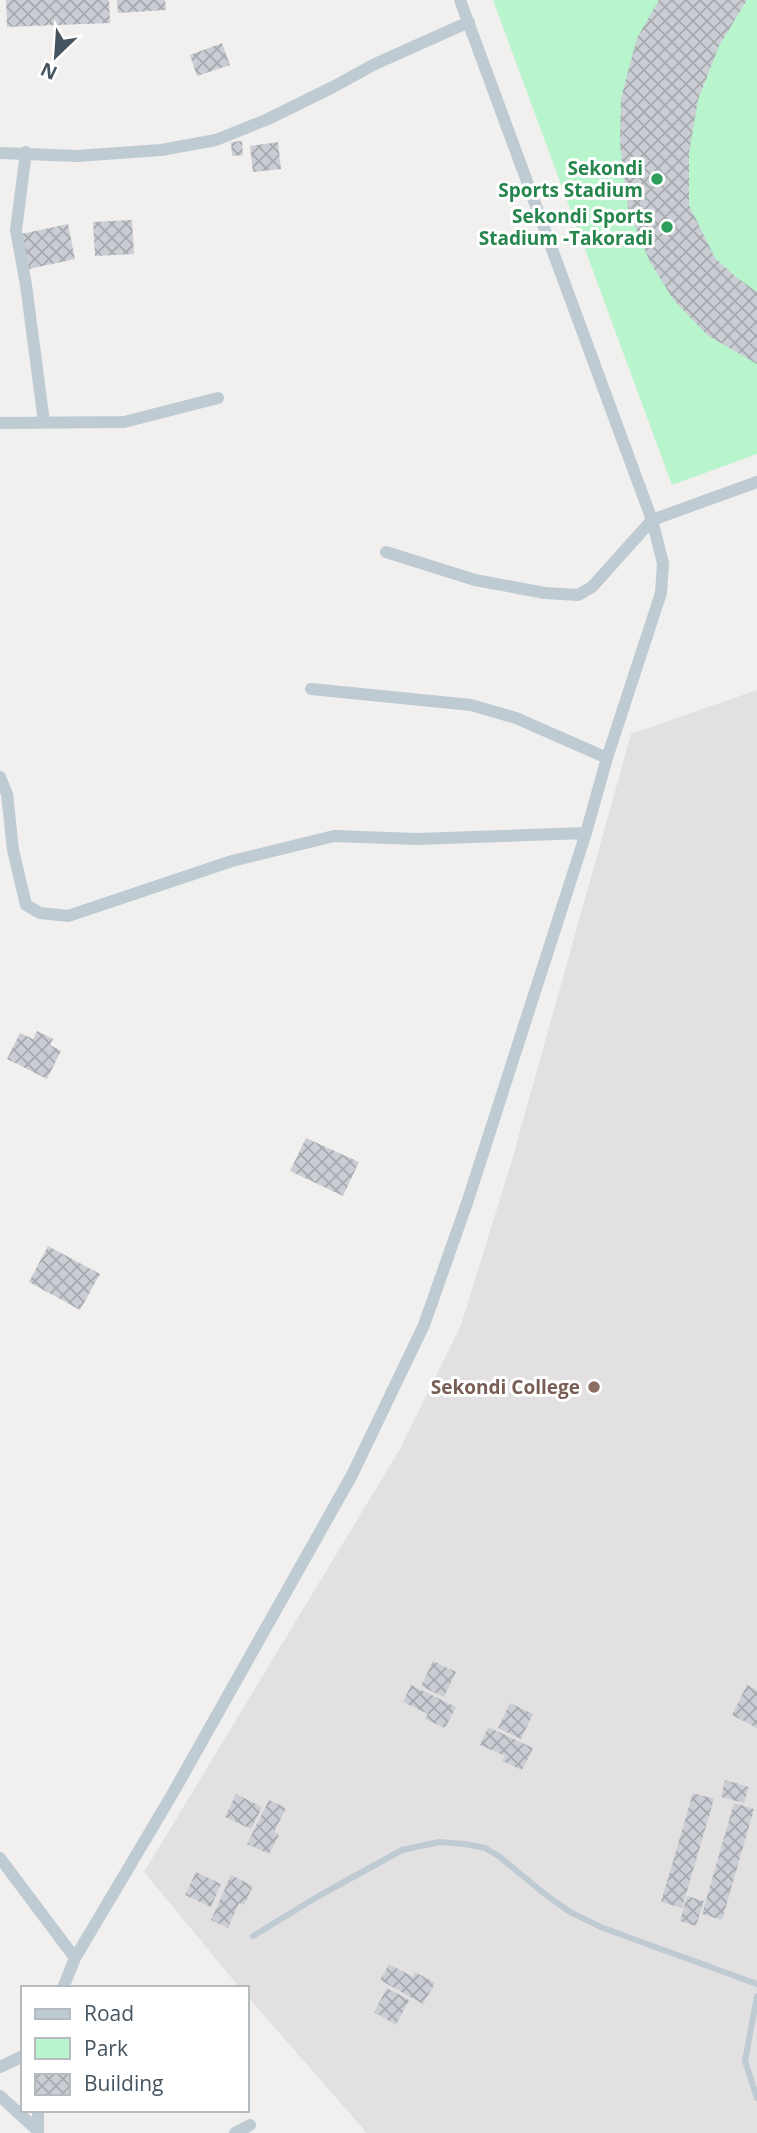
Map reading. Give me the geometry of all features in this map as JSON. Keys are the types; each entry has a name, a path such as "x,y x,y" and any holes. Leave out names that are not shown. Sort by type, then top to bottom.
{"street":[{"path":"64,1986 75,1958 173,1793 352,1475 424,1325 467,1203 660,593 663,563 652,520 460,0"},
{"path":"0,153 77,156 160,150 216,140 268,119 387,58 469,22"},
{"path":"26,152 16,230 44,422"},
{"path":"0,422 124,422 218,398"},
{"path":"386,552 475,580 545,593 578,595 592,587 652,520 757,482"},
{"path":"311,689 471,705 516,718 607,758"},
{"path":"0,777 7,794 13,850 26,905 40,913 54,915 68,916 232,861 334,836 418,839 586,832"},
{"path":"0,1858 75,1958"},
{"path":"0,2067 21,2057"},
{"path":"0,2096 38,2132"},
{"path":"38,2112 38,2132"},
{"path":"235,2133 250,2125"}],"lane":[{"path":"253,1936 402,1850 439,1842 465,1844 485,1848 500,1857 570,1912 616,1932 757,1984"},
{"path":"757,1996 745,2061 757,2098"}],"shaded area":[{"name":"Sekondi College","path":"757,690 757,2133 367,2133 248,1997 248,1986 238,1986 144,1872 400,1449 461,1325 512,1160 631,734"}],"green space":[{"name":"Sekondi Sports Stadium -Takoradi","path":"493,0 757,0 757,454 672,485"}],"building":[{"path":"6,0 109,0 110,23 7,27"},
{"path":"117,0 165,0 166,10 118,13"},
{"name":"Sekondi Sports Stadium","path":"659,0 747,0 719,46 698,100 689,153 689,205 715,258 757,292 757,364 707,335 673,299 650,262 628,209 620,144 621,98 637,38"},
{"path":"222,43 230,65 197,76 190,55"},
{"path":"242,141 243,155 232,156 231,142"},
{"path":"278,142 281,169 253,172 250,146"},
{"path":"132,220 134,254 95,256 93,222"},
{"path":"68,224 75,259 29,269 21,234"},
{"path":"37,1031 53,1039 50,1045 61,1051 47,1079 7,1059 20,1033 33,1039"},
{"path":"306,1138 359,1162 343,1196 290,1171"},
{"path":"48,1246 100,1274 80,1310 29,1282"},
{"path":"433,1661 456,1672 444,1697 421,1686"},
{"path":"411,1685 456,1707 445,1728 425,1719 428,1714 403,1702"},
{"path":"747,1685 757,1690 757,1728 732,1715"},
{"path":"510,1703 533,1714 521,1739 498,1728"},
{"path":"488,1727 533,1748 522,1770 502,1761 505,1756 480,1745"},
{"path":"725,1780 749,1787 744,1803 721,1797"},
{"path":"693,1793 714,1799 682,1908 661,1902"},
{"path":"236,1794 262,1807 251,1829 225,1817"},
{"path":"269,1800 286,1808 274,1832 279,1835 269,1854 247,1844"},
{"path":"734,1803 754,1809 722,1920 702,1914"},
{"path":"196,1872 221,1884 211,1907 185,1895"},
{"path":"231,1875 253,1886 244,1905 239,1903 228,1928 211,1920"},
{"path":"687,1896 704,1901 696,1926 680,1921"},
{"path":"389,1964 413,1977 415,1972 435,1983 423,2004 380,1980"},
{"path":"387,1988 409,2000 396,2025 374,2012"}],"place":[{"name":"Sekondi Sports Stadium","path":"657,179"},
{"name":"Sekondi Sports Stadium -Takoradi","path":"667,227"},
{"name":"Sekondi College","path":"594,1387"}]}
